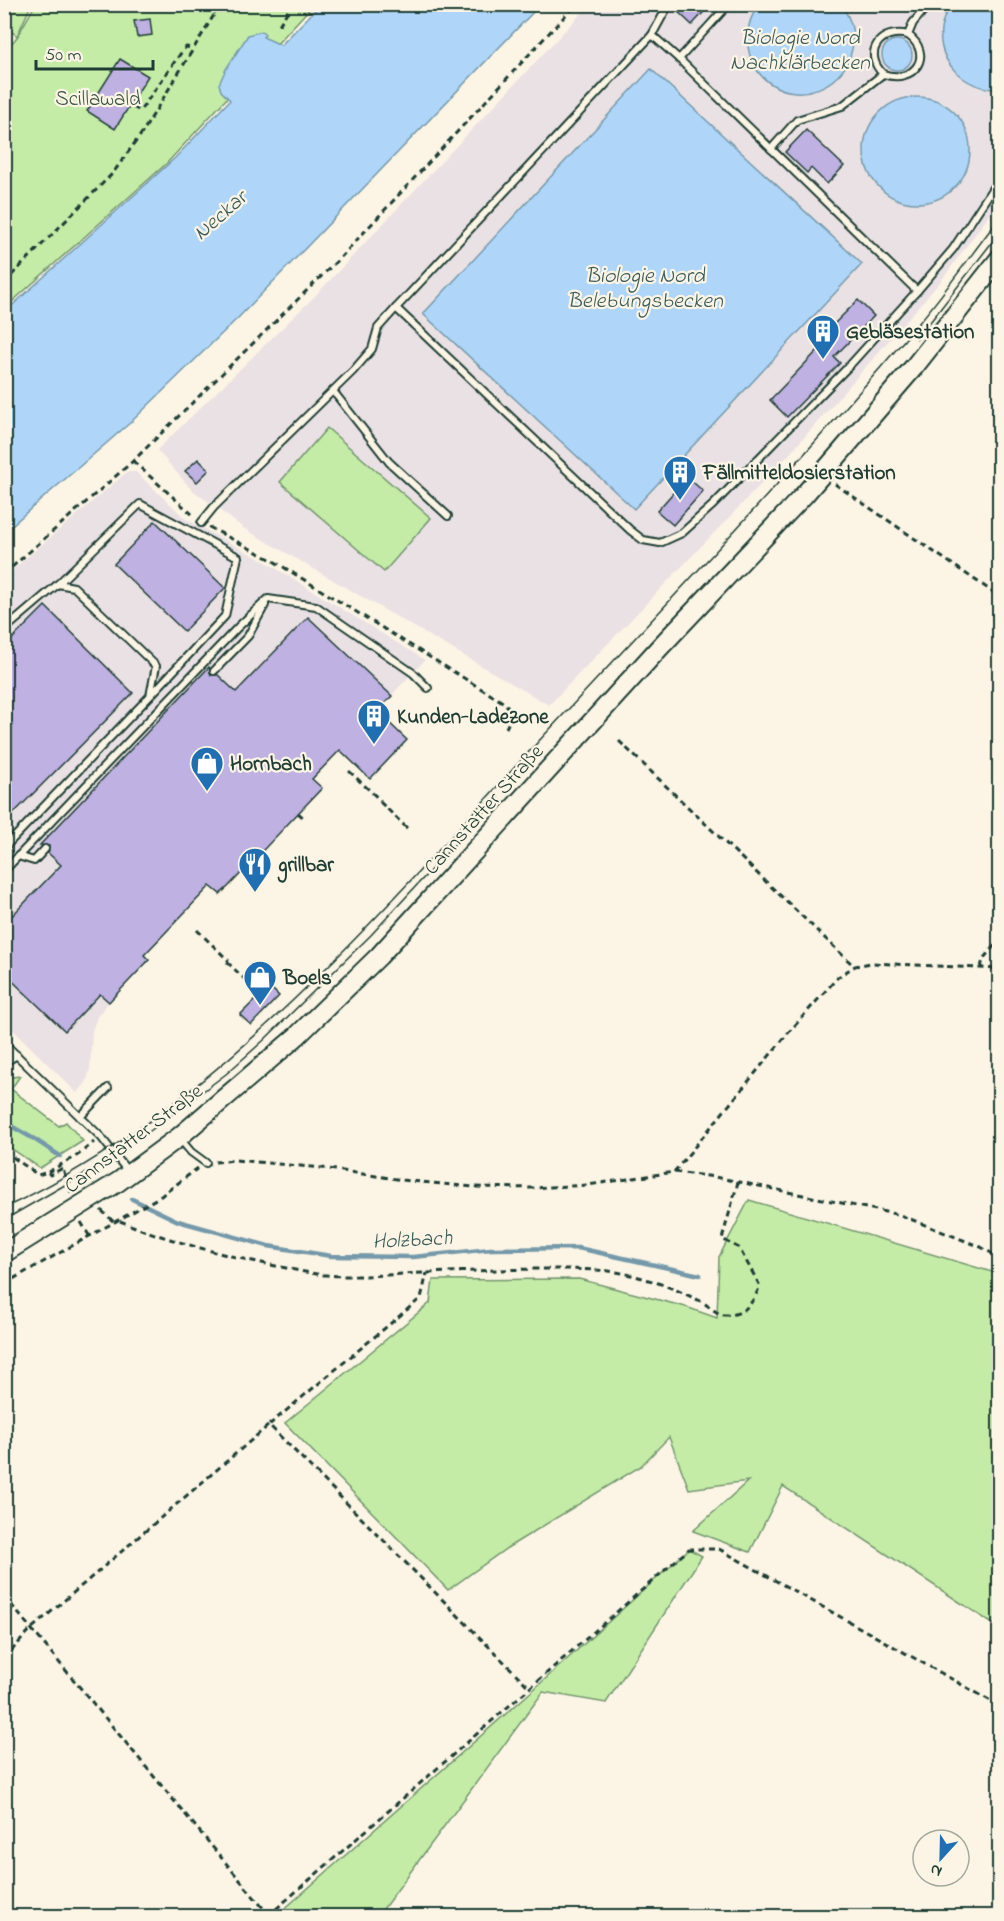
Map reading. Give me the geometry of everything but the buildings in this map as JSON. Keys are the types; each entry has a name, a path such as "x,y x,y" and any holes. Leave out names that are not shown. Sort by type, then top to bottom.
{"main road":[{"name":"Cannstatter Straße","path":"7,1249 80,1207 179,1137 297,1036 379,956 660,646 821,475 914,367 999,258"}],"lane":[{"path":"201,523 214,507 333,391 372,349 378,328 652,35 669,4"},
{"path":"679,59 729,4"},
{"path":"908,35 929,4"},
{"path":"896,32 908,35 919,49 920,58 916,67 908,75 902,77 895,78 883,74 878,69 873,55 877,43 885,35 896,32"},
{"path":"652,35 917,291"},
{"path":"771,149 797,120 842,106 883,74"},
{"path":"396,308 630,530 643,540 660,543 682,533 713,505 850,364 953,249 999,177"},
{"path":"333,391 389,462 448,516"},
{"path":"4,630 58,584 140,504 238,556 225,616 4,848"},
{"path":"58,584 74,587 156,666 150,696"},
{"path":"214,671 248,636 268,599"},
{"path":"268,599 316,606 413,673 428,688"},
{"path":"4,871 238,627 268,599"},
{"path":"18,856 34,861 45,849"},
{"path":"4,1043 100,1137 129,1173"},
{"path":"4,1052 17,1055"},
{"path":"4,1063 17,1055"},
{"path":"80,1117 108,1088"},
{"path":"179,1137 191,1152 206,1162"}],"path":[{"path":"213,4 214,15"},
{"path":"4,284 113,173 142,133 214,15 226,4"},
{"path":"279,25 292,4"},
{"path":"4,574 134,461 341,257 576,4"},
{"path":"134,107 140,111 186,46 194,48"},
{"path":"134,461 201,523 272,560 506,704 512,715 506,728"},
{"path":"821,475 999,597"},
{"path":"618,741 855,966"},
{"path":"349,771 409,830"},
{"path":"298,813 304,818"},
{"path":"252,862 257,867"},
{"path":"197,930 256,990"},
{"path":"981,968 983,959 999,939"},
{"path":"674,1172 789,1032 838,977 855,966 871,963 999,969"},
{"path":"4,1151 38,1175 78,1155 100,1137"},
{"path":"4,1284 122,1220 161,1196 206,1162 235,1160 322,1168 410,1181 532,1188 588,1185 674,1172 738,1182 900,1215 981,1247 999,1258"},
{"path":"122,1220 197,1247 246,1260 325,1275 374,1276 511,1268 604,1270 639,1277 670,1287 702,1301 722,1315 737,1314 753,1303 760,1286 739,1248 722,1239 738,1182"},
{"path":"100,1209 115,1223"},
{"path":"88,1217 81,1222 90,1238"},
{"path":"4,1659 31,1629 421,1298 427,1273"},
{"path":"269,1425 529,1686"},
{"path":"4,1596 270,1916 529,1686 689,1549 719,1549 999,1707"}],"shaded area":[{"path":"589,5 999,5 999,202 941,281 786,458 549,705 245,529 191,489 157,450 315,296"},
{"name":"Hornbach","path":"127,472 136,472 186,519 266,562 425,660 312,779 322,788 228,887 218,878 144,955 149,960 97,1017 92,1031 90,1070 86,1083 77,1093 5,1022 4,577"}],"green space":[{"path":"4,5 31,5 17,36 5,26"},
{"name":"Scillawald","path":"35,5 313,5 167,163 5,308 5,51 17,37"},
{"path":"327,428 431,518 384,572 280,482"},
{"path":"20,1076 11,1089 59,1126 66,1122 83,1141 40,1168 5,1144 5,1078"},
{"path":"749,1200 999,1274 999,1628 783,1486 750,1552 693,1531 748,1481 689,1489 669,1437 641,1466 507,1548 448,1590 285,1423 430,1303 433,1280 579,1279 686,1307 717,1318 719,1257"},
{"path":"689,1549 702,1556 606,1703 543,1692 378,1916 291,1916 281,1912 533,1690"}],"water":[{"name":"Biologie Nord Nachklärbecken","path":"760,4 841,5 851,23 853,43 845,68 828,84 807,92 784,90 773,85 756,69 748,48 749,25"},
{"name":"Neckar","path":"320,5 540,5 239,317 131,422 5,531 5,312 175,158 230,100 221,91 219,84 248,35 262,31 265,34 263,37 281,45"},
{"path":"951,5 999,5 999,89 986,88 963,78 946,59 941,35 944,19"},
{"path":"897,40 908,44 912,55 908,66 897,70 886,66 882,55 886,44"},
{"name":"Biologie Nord Belebungsbecken","path":"651,69 862,264 634,509 423,314"},
{"name":"Biologie Nord Nachklärbecken","path":"917,97 937,101 955,112 966,130 970,150 966,170 955,188 937,199 917,203 897,199 879,188 868,170 864,150 868,130 879,112 897,101"}],"waterway":[{"name":"Holzbach","path":"4,1122 60,1156"},
{"name":"Holzbach","path":"132,1199 178,1221 268,1246 331,1256 413,1257 491,1249 578,1248 700,1275"}],"tram line":[{"path":"4,1208 83,1166 158,1115 230,1058 298,995 428,862 783,478 918,324 1000,217"},
{"path":"917,339 1000,232"},
{"path":"150,1131 226,1074 263,1041 371,935 498,797"},
{"path":"4,1220 103,1163"}],"place":[{"name":"Gebläsestation","path":"823,360"},
{"name":"Fällmitteldosierstation","path":"680,501"},
{"name":"Kunden-Ladezone","path":"374,745"},
{"name":"Hornbach","path":"207,792"},
{"name":"grillbar","path":"255,893"},
{"name":"Boels","path":"260,1006"}]}
